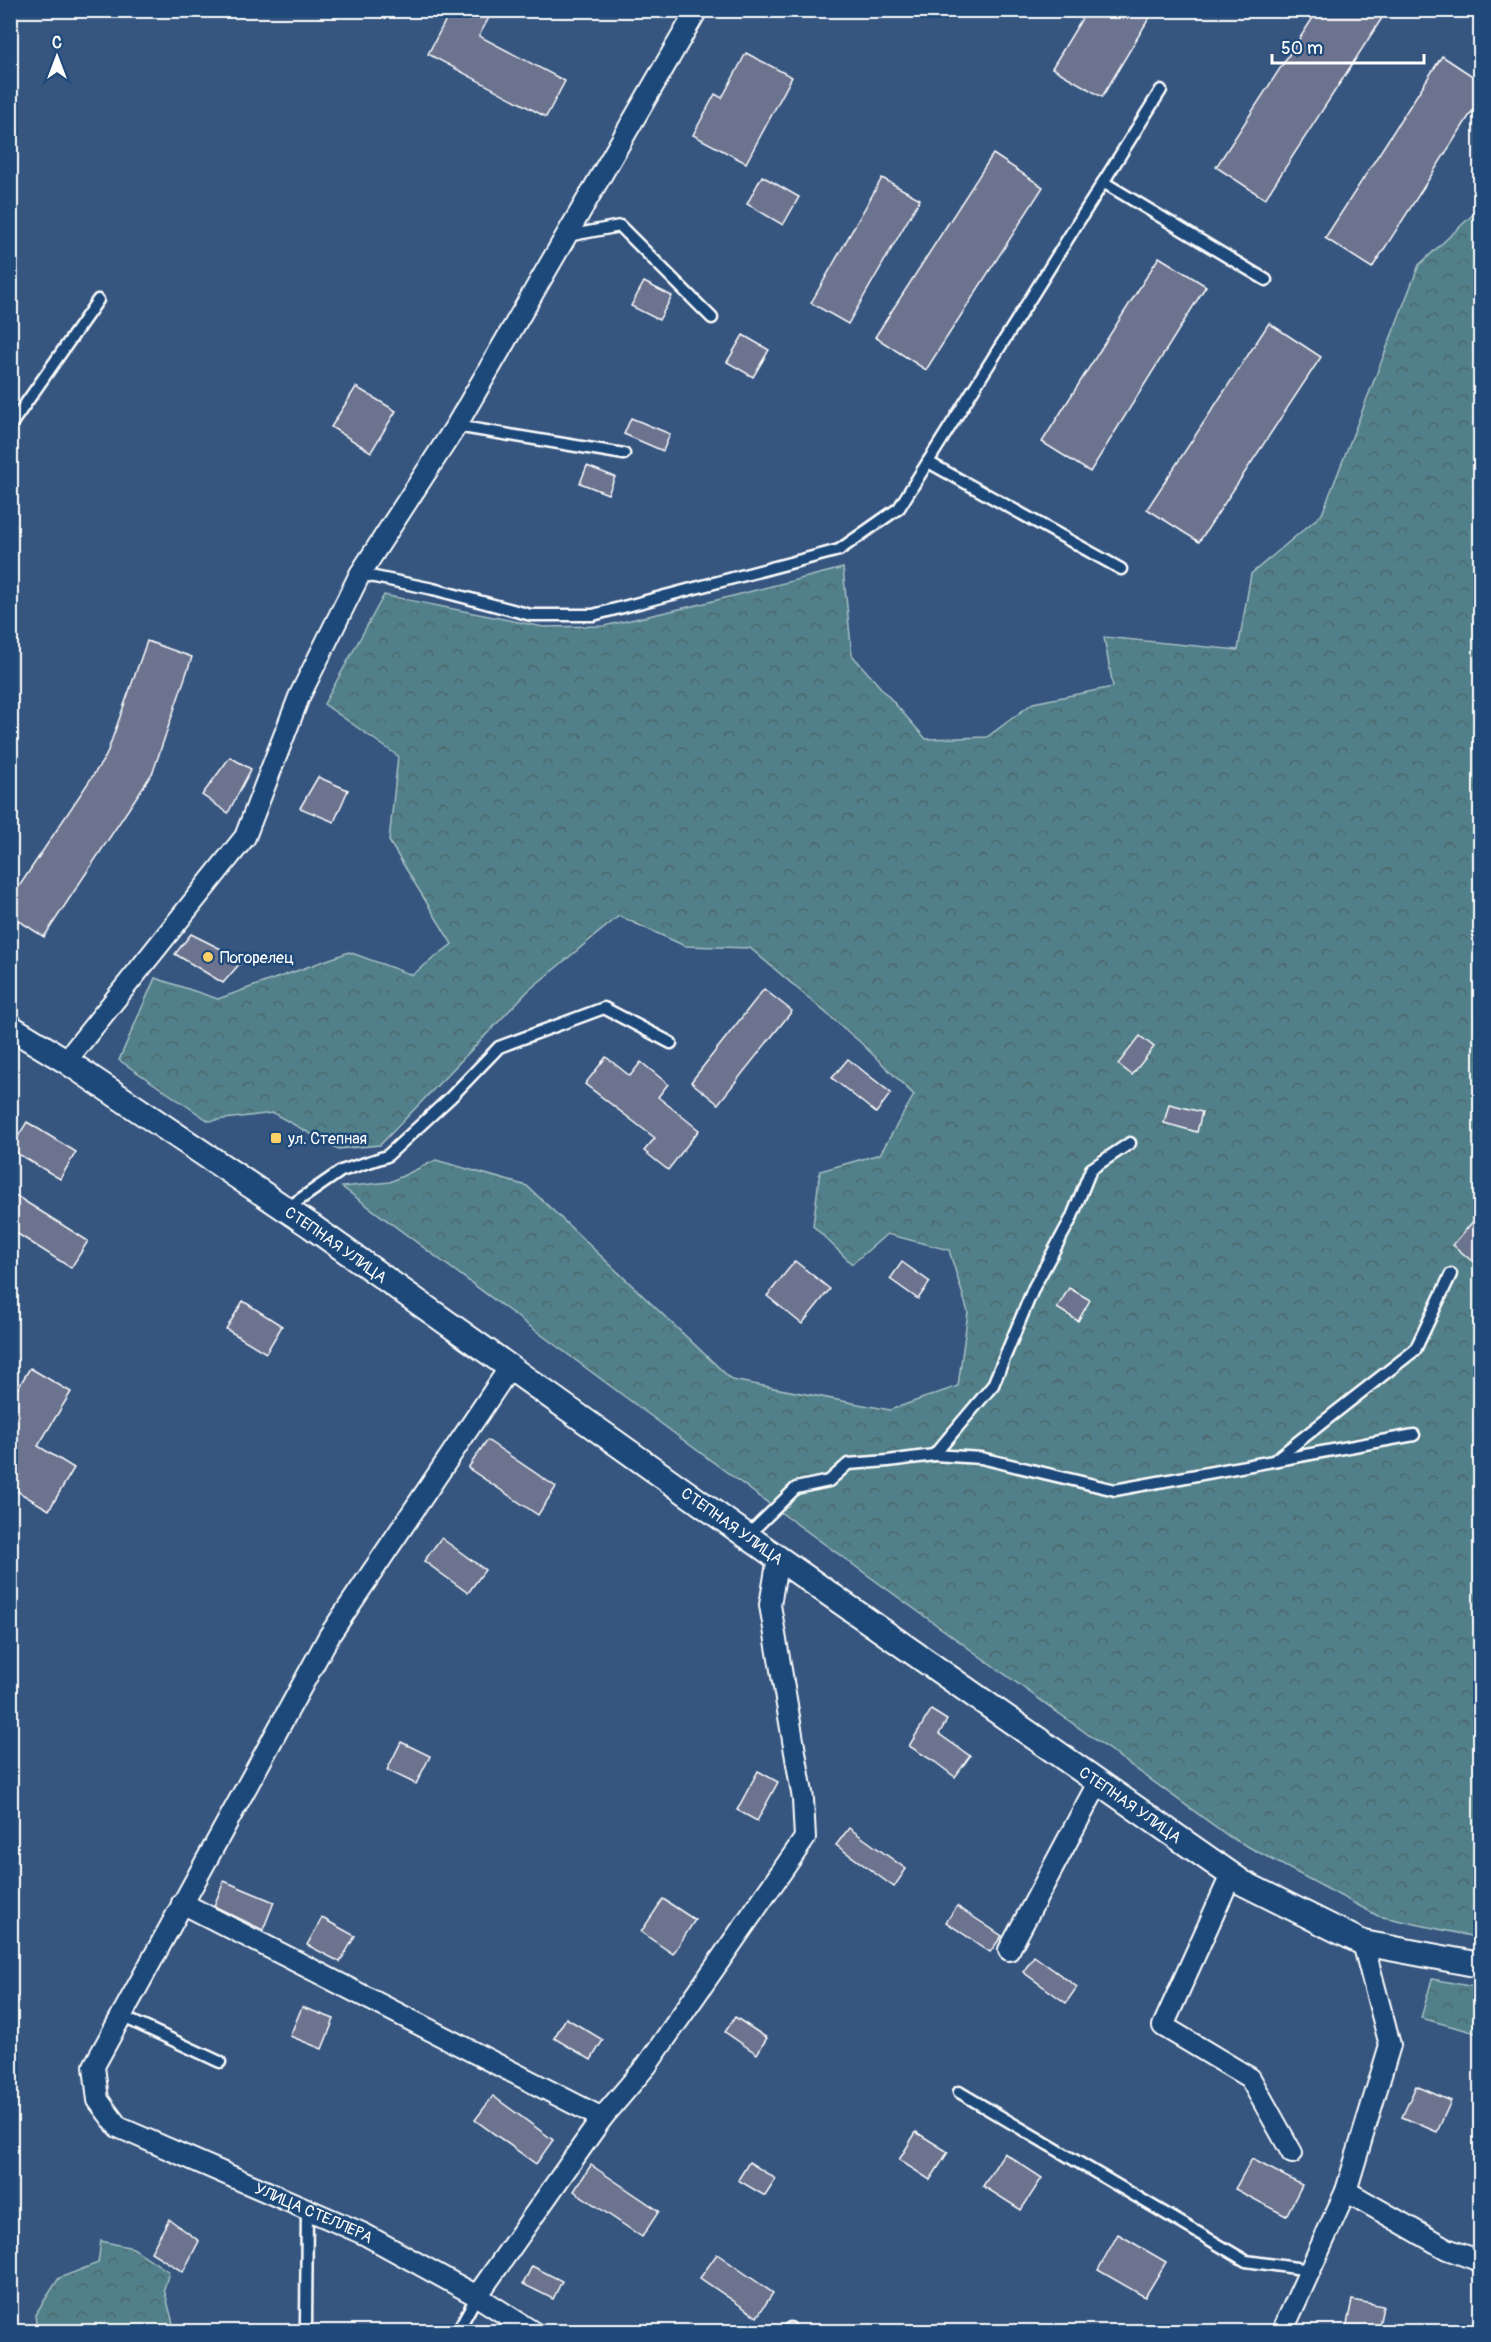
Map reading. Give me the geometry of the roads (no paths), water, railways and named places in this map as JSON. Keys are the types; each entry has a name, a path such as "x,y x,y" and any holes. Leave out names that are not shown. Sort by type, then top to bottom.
{"street":[{"path":"66,1061 245,837 299,697 360,574 456,426 697,10"},
{"name":"СТЕПНАЯ УЛИЦА","path":"10,1027 66,1061 285,1209 747,1537 1242,1883 1363,1943 1480,1965"},
{"path":"121,2016 329,1636 510,1367"},
{"path":"477,2296 602,2118 647,2065 805,1838 803,1800 770,1605 778,1558"},
{"path":"1009,1950 1098,1783"},
{"path":"1231,1875 1163,2026 1250,2078 1292,2152"},
{"path":"182,1903 602,2118"},
{"path":"1282,2331 1346,2191 1390,2045 1363,1943"},
{"name":"УЛИЦА СТЕЛЛЕРА","path":"121,2016 94,2066 98,2100 118,2127 364,2234 477,2296 533,2331"},
{"path":"1346,2191 1447,2249 1480,2261"}],"lane":[{"path":"360,574 433,589 531,615 592,615 840,550 898,508 1161,90"},
{"path":"1103,182 1266,279"},
{"path":"567,236 620,226 712,318"},
{"path":"10,426 98,300"},
{"path":"456,426 624,454"},
{"path":"928,462 1122,569"},
{"path":"285,1209 341,1171 387,1156 499,1047 604,1008 671,1043"},
{"path":"934,1455 993,1385 1034,1287 1071,1219 1091,1169 1130,1143"},
{"path":"1274,1461 1415,1350 1451,1274"},
{"path":"747,1537 796,1488 829,1481 848,1464 934,1455 981,1458 1115,1490 1414,1435"},
{"path":"121,2016 220,2062"},
{"path":"959,2092 1246,2261 1310,2270"},
{"path":"306,2323 307,2209"},
{"path":"457,2331 477,2296"}],"place":[{"name":"Погорелец","path":"208,957"},
{"name":"ул. Степная","path":"276,1138"}]}
